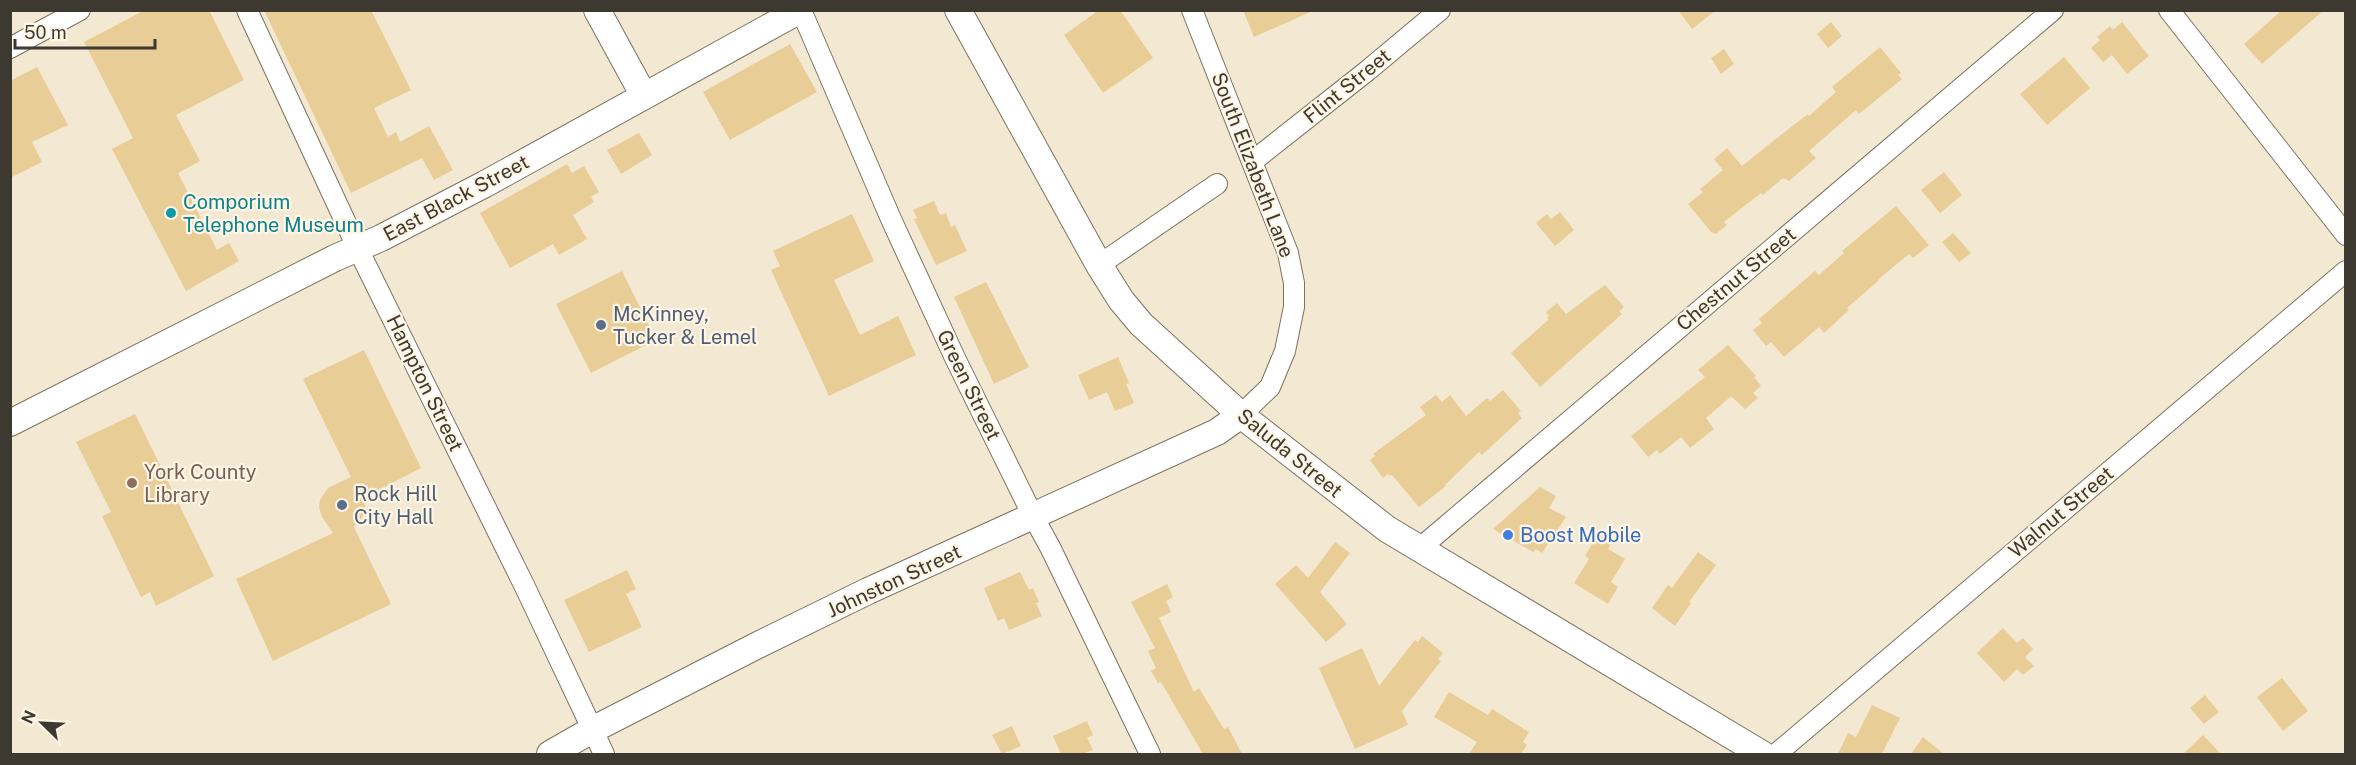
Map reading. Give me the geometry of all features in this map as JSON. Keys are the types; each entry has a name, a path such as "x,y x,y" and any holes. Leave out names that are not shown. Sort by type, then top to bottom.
{"main road":[{"path":"597,10 644,96"},
{"name":"East Black Street","path":"10,423 485,184 801,10"},
{"name":"Saluda Street","path":"958,10 1100,265 1121,300 1141,324 1241,415 1387,529 1762,754"},
{"name":"Johnston Street","path":"550,754 756,646 1217,432 1241,415"}],"street":[{"path":"10,48 80,10"},
{"name":"Hampton Street","path":"247,10 358,249 521,579 604,754"},
{"name":"Green Street","path":"801,10 891,219 955,358 1150,754"},
{"name":"South Elizabeth Lane","path":"1192,10 1288,253 1294,283 1292,324 1279,368 1270,387 1241,415"},
{"name":"Flint Street","path":"1253,161 1440,10"},
{"name":"Chestnut Street","path":"1419,549 2054,10"},
{"path":"2169,10 2346,235"},
{"path":"1100,265 1216,184"},
{"name":"Walnut Street","path":"1776,754 2346,271"}],"building":[{"path":"145,10 209,10 244,80 176,115 200,161 178,173 217,250 229,243 239,261 186,291 112,149 133,138 84,42"},
{"path":"264,10 371,10 411,90 374,108 388,137 396,132 400,142 429,126 453,170 434,180 422,158 351,193"},
{"path":"1099,10 1120,10 1153,58 1103,93 1064,35"},
{"path":"1243,10 1315,10 1254,37"},
{"path":"1678,10 1716,10 1692,29"},
{"path":"2282,10 2324,10 2262,64 2244,44"},
{"path":"1831,22 1842,36 1828,48 1817,34"},
{"path":"2122,22 2149,56 2127,74 2112,55 2103,62 2091,48 2100,40 2097,37 2110,26 2113,30"},
{"path":"790,44 817,92 730,140 703,92"},
{"path":"1880,47 1901,73 1898,75 1902,79 1859,114 1856,110 1809,151 1816,158 1789,181 1783,178 1724,222 1727,225 1716,234 1711,232 1688,204 1703,192 1700,189 1723,170 1714,159 1727,148 1742,166 1808,114 1809,116 1836,92 1832,87"},
{"path":"1724,49 1734,64 1721,74 1711,58"},
{"path":"2064,57 2090,88 2047,125 2020,94"},
{"path":"37,67 68,125 32,142 42,162 10,178 10,81"},
{"path":"639,133 652,155 621,174 607,150"},
{"path":"567,164 572,173 584,166 599,192 591,197 594,202 573,215 587,239 559,255 553,244 510,268 480,213"},
{"path":"1944,172 1962,195 1940,213 1921,190"},
{"path":"934,201 940,215 946,213 951,227 955,225 967,251 936,265 914,219 917,218 913,210"},
{"path":"1896,206 1929,245 1913,258 1909,254 1880,278 1824,333 1819,327 1784,357 1771,342 1766,346 1753,330 1762,323 1759,319 1815,271 1819,275 1844,253 1842,251"},
{"path":"1560,212 1574,230 1555,246 1536,223 1547,214 1551,219"},
{"path":"852,214 874,261 834,280 860,335 898,316 916,355 829,396 771,270 780,266 773,251"},
{"path":"1953,233 1971,253 1959,262 1942,242"},
{"path":"622,271 656,340 591,373 556,304"},
{"path":"986,282 1029,367 994,384 954,297"},
{"path":"1605,285 1624,307 1619,311 1622,314 1540,387 1511,353 1548,320 1549,316 1546,312 1557,303 1566,314"},
{"path":"1728,345 1756,376 1754,377 1761,386 1753,393 1758,398 1745,409 1732,397 1729,398 1706,418 1714,429 1690,448 1681,437 1660,454 1657,450 1648,457 1631,436 1705,377 1698,370"},
{"name":"Rock Hill City Hall","path":"364,350 421,468 365,497 365,514 354,527 391,604 273,661 236,579 333,533 322,517 319,507 320,500 328,488 351,477 303,379"},
{"path":"1118,357 1129,383 1126,384 1134,403 1115,411 1107,392 1089,400 1078,375"},
{"path":"1503,390 1521,411 1518,413 1522,418 1482,455 1479,452 1446,486 1419,507 1392,475 1388,474 1383,478 1370,460 1375,456 1373,454 1426,415 1420,407 1436,395 1442,402 1450,395 1466,416 1487,398 1490,401"},
{"name":"York County Library","path":"135,414 214,576 156,606 150,592 141,597 102,516 111,512 76,442"},
{"path":"1540,487 1556,496 1549,508 1566,517 1542,553 1536,549 1533,552 1493,529"},
{"path":"1598,534 1612,542 1608,549 1625,559 1611,582 1618,587 1608,604 1574,583 1589,559 1585,556"},
{"path":"1335,542 1350,553 1320,592 1347,624 1326,642 1275,584 1296,565 1308,578"},
{"path":"1698,552 1716,565 1675,626 1652,608 1668,585 1672,588"},
{"path":"627,570 636,589 626,594 642,627 589,652 564,600"},
{"path":"1020,572 1029,590 1033,588 1042,616 1009,630 1004,618 998,621 984,588"},
{"path":"1167,584 1173,597 1166,601 1171,612 1159,618 1194,692 1199,688 1224,729 1228,727 1242,754 1203,754 1161,682 1158,683 1151,671 1156,668 1148,651 1155,648 1131,602"},
{"path":"2003,628 2017,643 2023,638 2033,649 2025,657 2034,666 2023,675 2017,669 2004,682 1977,653"},
{"path":"1422,636 1443,653 1438,659 1441,661 1402,711 1408,725 1355,749 1319,668 1362,648 1379,686 1415,640 1418,642"},
{"path":"2282,678 2308,711 2283,731 2257,697"},
{"path":"1449,692 1488,715 1492,709 1529,732 1523,742 1527,745 1521,754 1469,754 1477,742 1434,717"},
{"path":"2205,695 2219,712 2204,724 2190,708"},
{"path":"1872,705 1900,718 1882,754 1838,754 1848,733 1856,737"},
{"path":"1087,721 1093,735 1087,738 1093,750 1082,754 1061,754 1053,736"},
{"path":"1012,726 1021,746 1002,754 992,735"},
{"path":"2203,735 2221,754 2183,754"},
{"path":"1923,737 1944,754 1911,754"}],"place":[{"name":"Comporium Telephone Museum","path":"171,213"},
{"name":"McKinney, Tucker & Lemel","path":"601,325"},
{"name":"York County Library","path":"132,483"},
{"name":"Rock Hill City Hall","path":"342,505"},
{"name":"Boost Mobile","path":"1508,535"}]}
